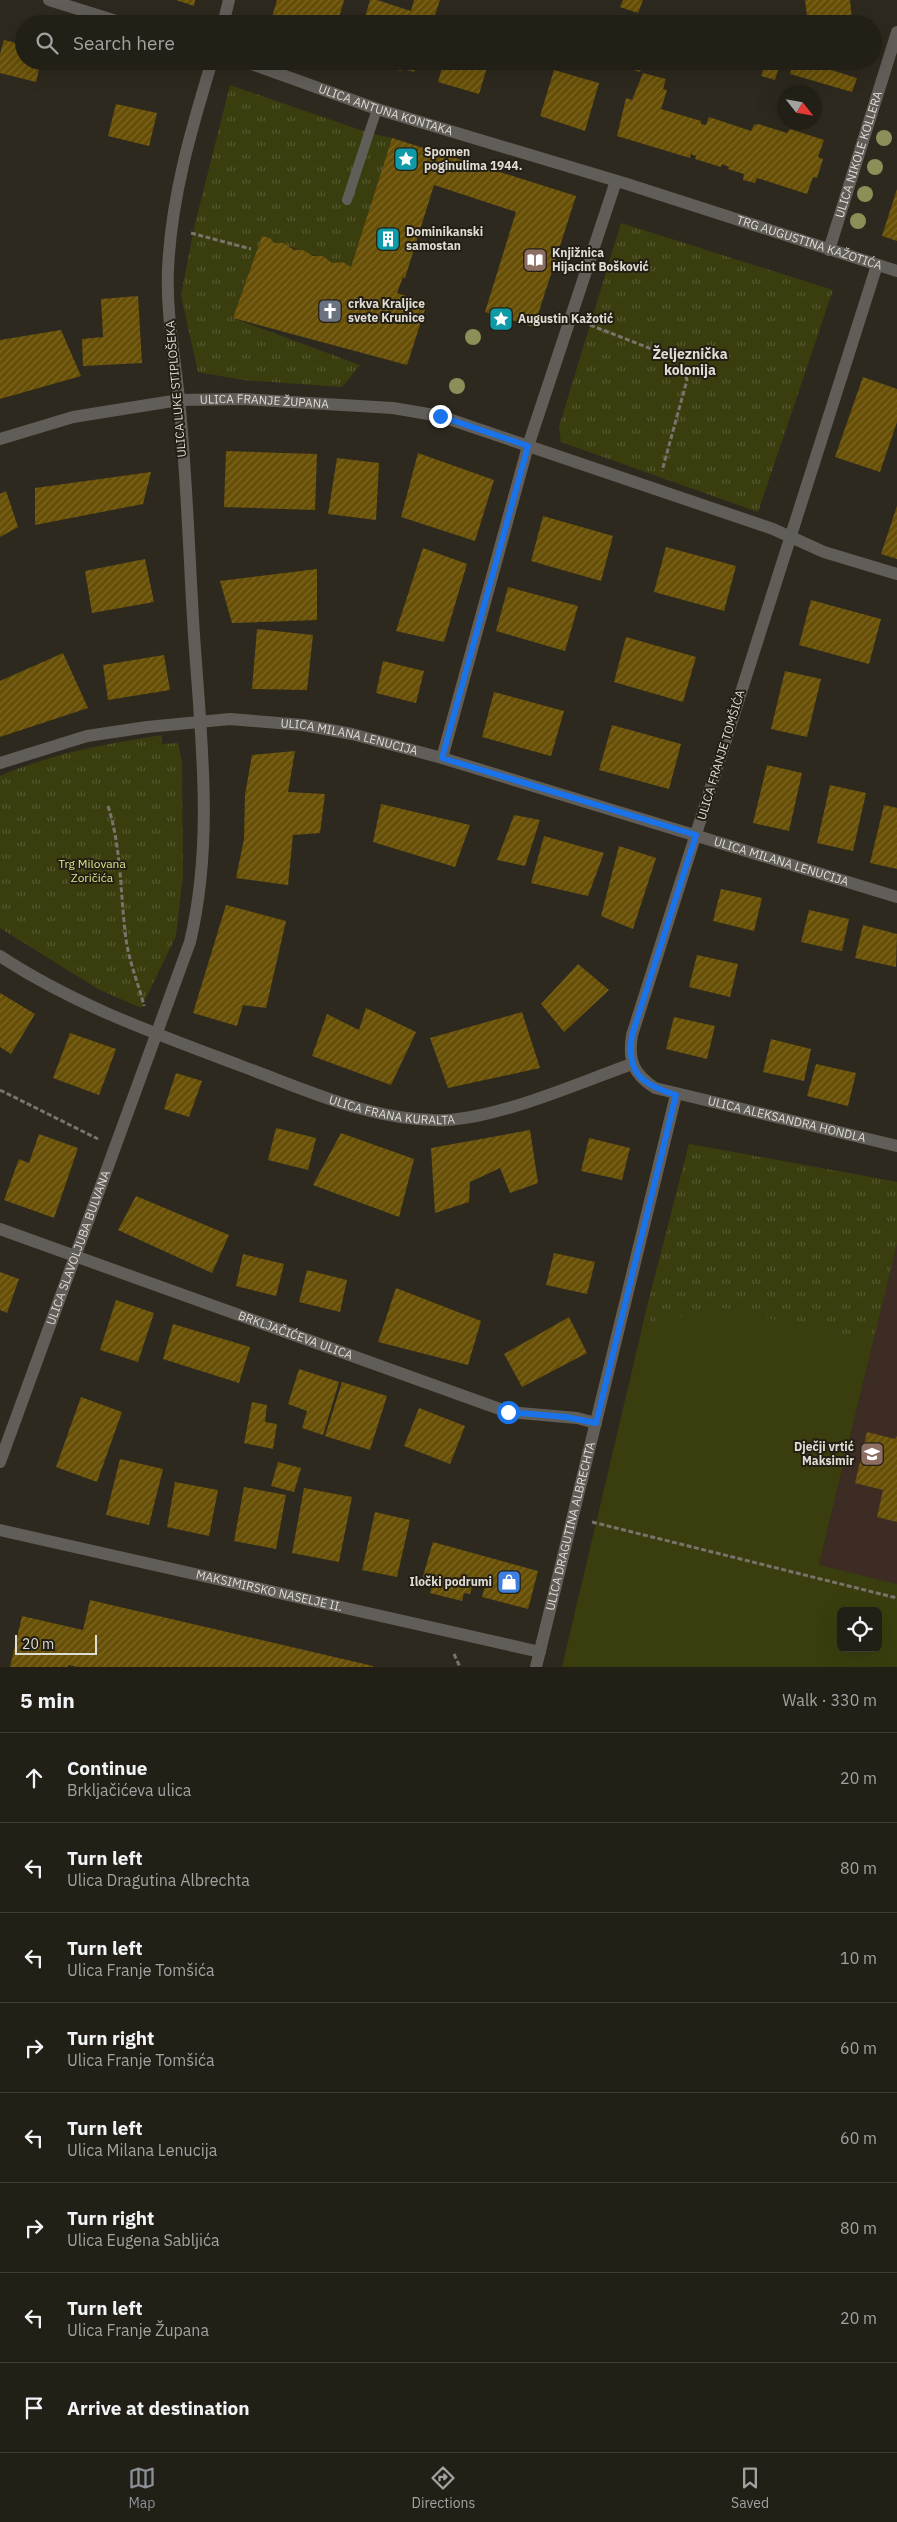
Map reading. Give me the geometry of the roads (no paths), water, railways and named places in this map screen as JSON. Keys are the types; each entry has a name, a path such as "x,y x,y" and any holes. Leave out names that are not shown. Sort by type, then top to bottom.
{"street":[{"path":"49,0 97,15"},
{"path":"225,15 229,0"},
{"name":"ULICA NIKOLE KOLLERA","path":"829,250 897,32"},
{"name":"ULICA LUKE STIPLOŠEKA","path":"200,721 179,400 167,274 170,227 186,148 209,70"},
{"name":"ULICA ANTUNA KONTAKA","path":"268,70 377,109 616,181"},
{"path":"442,758 528,446 616,181"},
{"name":"TRG AUGUSTINA KAŽOTIĆA","path":"616,181 877,265 790,536"},
{"path":"877,265 897,271"},
{"name":"ULICA FRANJE ŽUPANA","path":"0,439 73,418 179,400 242,399 393,408 440,416 528,446"},
{"path":"528,446 790,536 824,552 897,574"},
{"name":"ULICA FRANJE TOMŠIĆA","path":"632,1064 630,1051 632,1035 790,536"},
{"name":"ULICA MILANA LENUCIJA","path":"200,721 230,719 303,725 352,734 442,758 897,897"},
{"path":"0,763 87,736 200,721 206,823 198,911 190,942 156,1034 80,1003 31,976 0,956"},
{"name":"ULICA FRANA KURALTA","path":"156,1034 342,1103 381,1114 416,1119 448,1120 476,1116 632,1064"},
{"name":"ULICA SLAVOLJUBA BULVANA","path":"0,1462 156,1034"},
{"path":"632,1064 645,1082 655,1088 676,1095"},
{"name":"ULICA ALEKSANDRA HONDLA","path":"676,1095 897,1146"},
{"name":"ULICA DRAGUTINA ALBRECHTA","path":"536,1667 676,1095"},
{"name":"BRKLJAČIĆEVA ULICA","path":"0,1229 508,1412 566,1417 596,1423"},
{"name":"MAKSIMIRSKO NASELJE II.","path":"0,1530 540,1652"}],"lane":[{"path":"347,200 377,109"}],"place":[{"name":"Spomen poginulima 1944.","path":"406,159"},
{"name":"Dominikanski samostan","path":"388,239"},
{"name":"Knjižnica Hijacint Bošković","path":"535,260"},
{"name":"crkva Kraljice svete Krunice","path":"330,311"},
{"name":"Augustin Kažotić","path":"501,319"},
{"name":"Dječji vrtić Maksimir","path":"872,1454"},
{"name":"Iločki podrumi","path":"509,1582"}],"district":[{"name":"Željeznička kolonija","path":"690,362"}],"park label":[{"name":"Trg Milovana Zoričića","path":"92,871"}]}
